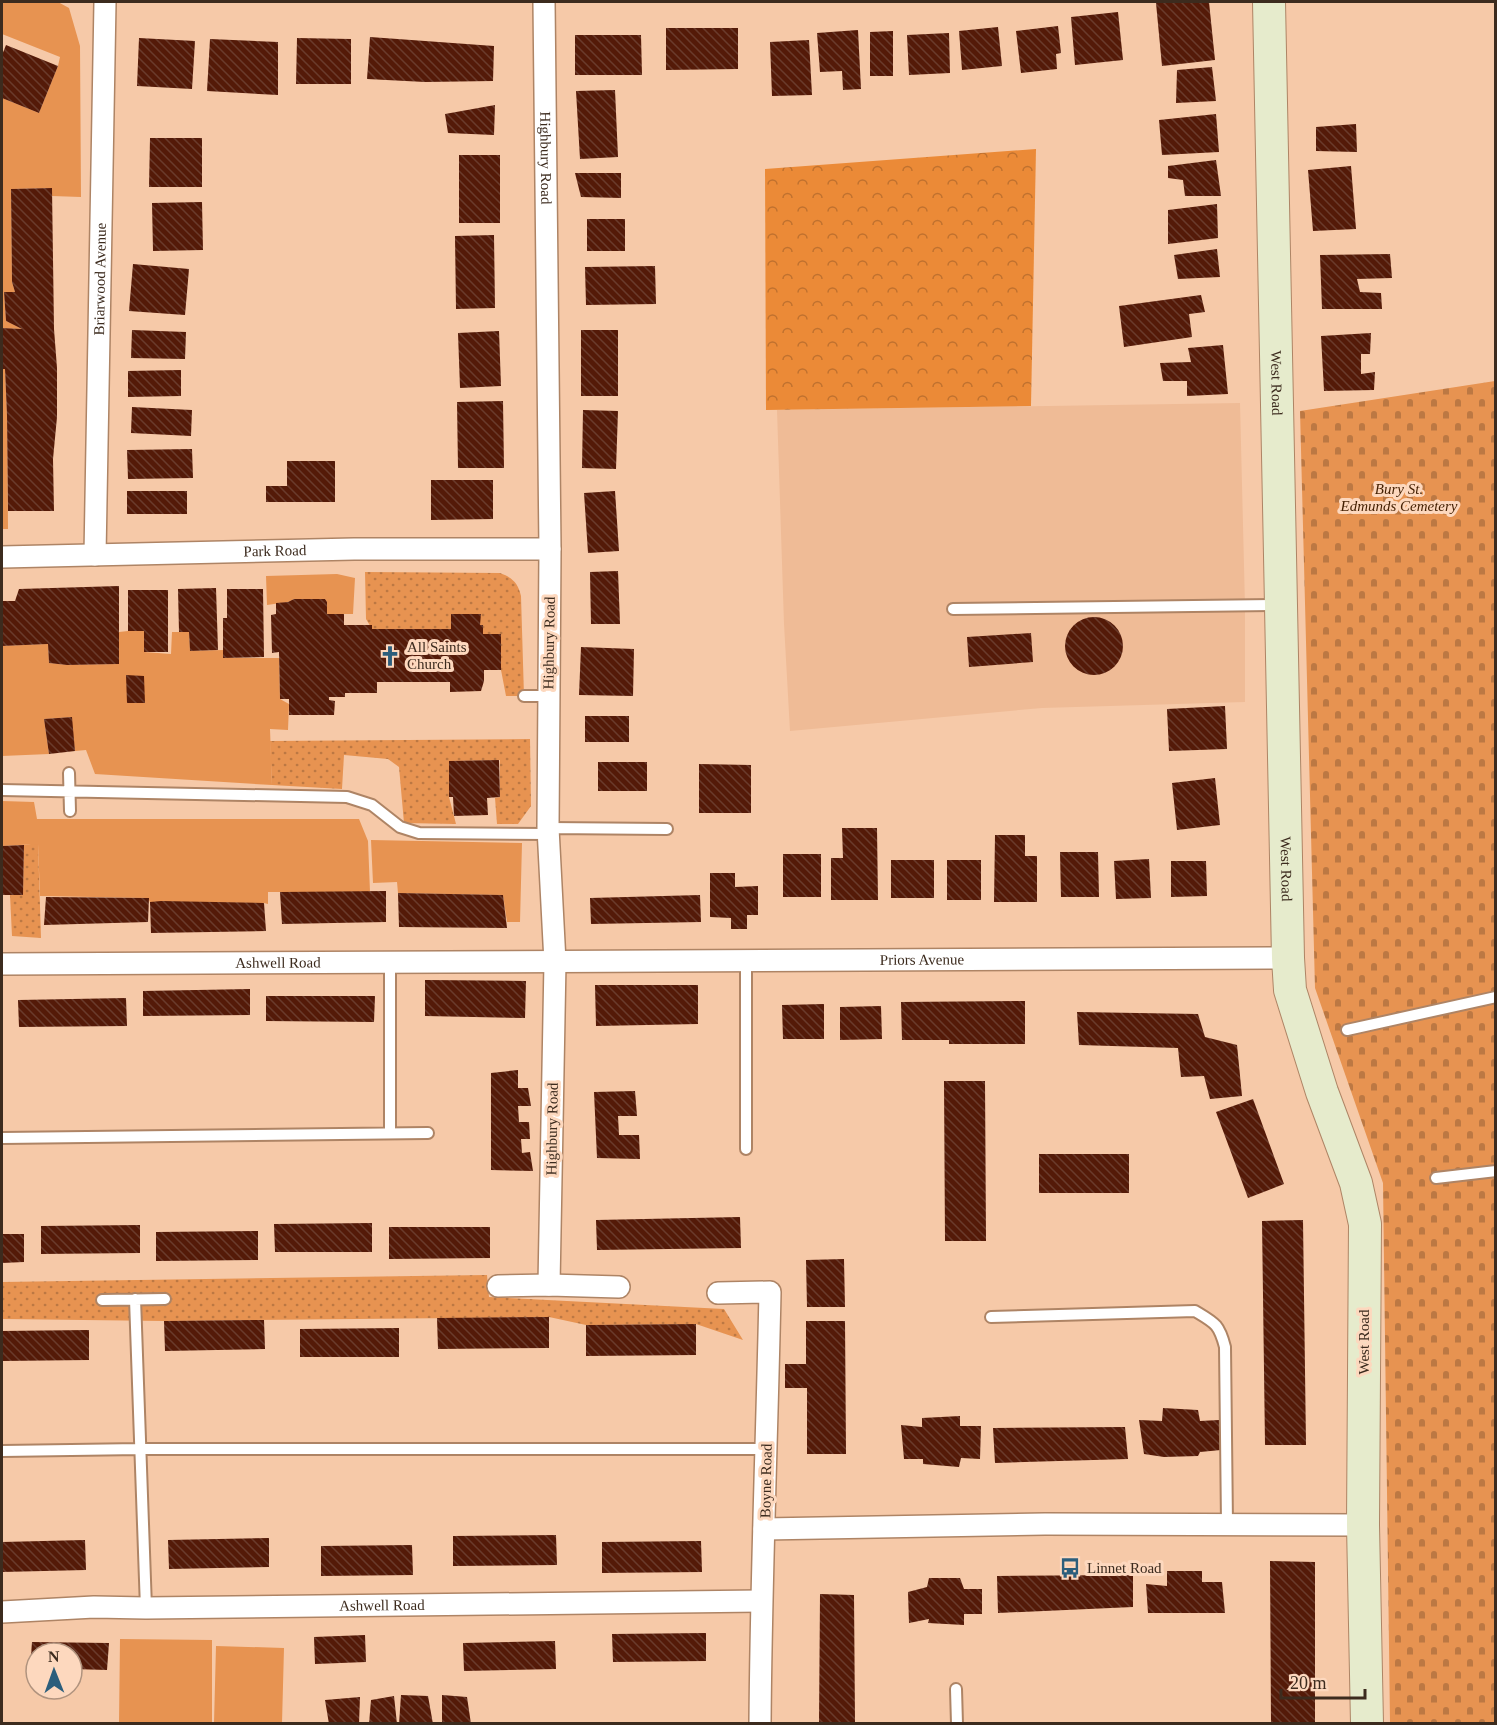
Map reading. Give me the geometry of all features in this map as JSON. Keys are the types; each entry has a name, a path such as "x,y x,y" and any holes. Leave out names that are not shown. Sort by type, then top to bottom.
{"street":[{"name":"Briarwood Avenue","path":"95,555 105,2"},
{"name":"Highbury Road","path":"544,2 550,549 548,831 555,962 549,1285"},
{"name":"West Road","path":"1269,2 1288,958 1290,990 1322,1092 1356,1183 1365,1224 1363,1525 1367,1724"},
{"name":"Park Road","path":"2,556 354,549 550,549"},
{"name":"Priors Avenue","path":"555,962 1288,958"},
{"name":"Ashwell Road","path":"2,964 555,962"},
{"path":"498,1286 619,1287"},
{"name":"Boyne Road","path":"718,1293 770,1292 761,1601 760,1724"},
{"path":"764,1529 1045,1524 1363,1525"},
{"name":"Ashwell Road","path":"2,1612 94,1607 761,1601"}],"lane":[{"path":"953,609 1281,605"},
{"path":"524,696 548,696"},
{"path":"69,773 70,811"},
{"path":"2,790 347,797 372,805 400,827 419,833 667,829"},
{"path":"746,961 746,1149"},
{"path":"390,962 390,1133"},
{"path":"1347,1030 1496,997"},
{"path":"2,1138 428,1133"},
{"path":"1436,1178 1496,1171"},
{"path":"135,1299 146,1608"},
{"path":"102,1300 165,1299"},
{"path":"991,1317 1195,1311 1211,1320 1220,1330 1225,1347 1227,1524"},
{"path":"2,1451 766,1449"},
{"path":"956,1689 957,1724"}],"shaded area":[{"path":"1240,403 1245,702 1042,708 790,731 777,410"}],"green space":[{"path":"2,2 58,2 69,8 80,46 81,197 52,196 51,188 11,189 12,282 15,292 4,292 6,321 22,329 2,328 2,98 39,113 60,57 2,34"},
{"path":"1036,149 1031,406 766,410 765,169"},
{"path":"2,369 5,369 7,416 8,529 2,529"},
{"name":"Bury St. Edmunds Cemetery","path":"1495,381 1495,1723 1390,1723 1383,1183 1315,988 1300,411"},
{"path":"365,572 500,573 512,579 521,596 524,696 506,696 501,670 501,635 483,634 480,614 451,614 451,629 372,629 366,619"},
{"path":"337,574 355,578 353,614 327,614 325,599 294,599 267,605 266,576"},
{"path":"144,631 144,652 171,654 172,632 189,632 190,651 223,650 224,658 279,658 280,699 289,704 288,730 270,729 272,785 95,774 86,750 75,751 71,717 44,719 49,754 2,756 2,646 48,644 49,663 119,664 119,632"},
{"path":"530,739 531,806 518,824 497,824 495,798 500,797 500,760 449,761 449,797 456,824 404,823 399,767 388,759 344,755 342,789 272,785 270,741"},
{"path":"2,801 34,802 37,819 359,819 368,841 370,892 268,892 268,904 150,902 148,898 40,896 38,844 2,846"},
{"path":"371,840 522,843 520,922 507,922 503,895 398,893 397,882 373,883"},
{"path":"38,843 41,938 12,936 10,895 23,894 24,845"},
{"path":"487,1275 489,1297 724,1309 743,1340 696,1324 586,1325 549,1317 164,1321 2,1319 2,1282"},
{"path":"120,1639 212,1640 212,1723 119,1723"},
{"path":"216,1646 284,1648 282,1723 214,1723"}],"building":[{"path":"1209,2 1215,60 1162,66 1156,3"},
{"path":"1118,12 1123,60 1075,65 1071,17"},
{"path":"1058,26 1061,53 1056,54 1057,69 1021,73 1016,31"},
{"path":"998,27 1002,66 962,70 959,31"},
{"path":"666,28 738,28 738,69 666,70"},
{"path":"858,30 861,89 843,90 842,71 820,72 817,33"},
{"path":"893,31 893,76 870,76 870,32"},
{"path":"949,33 950,73 909,75 907,35"},
{"path":"575,35 641,35 642,75 575,75"},
{"path":"370,37 494,46 493,81 425,82 367,79"},
{"path":"139,38 195,41 192,89 137,86"},
{"path":"297,38 351,39 351,84 296,84"},
{"path":"210,39 278,42 278,95 207,91"},
{"path":"809,40 812,95 772,96 770,42"},
{"path":"6,45 58,66 39,113 2,98 2,55"},
{"path":"1212,67 1216,101 1176,103 1177,70"},
{"path":"615,90 618,157 580,159 576,91"},
{"path":"495,105 494,135 448,133 445,114"},
{"path":"1216,114 1219,152 1162,155 1159,120"},
{"path":"1356,124 1357,152 1316,151 1316,127"},
{"path":"150,138 202,138 202,187 149,187"},
{"path":"459,155 500,155 500,223 459,223"},
{"path":"1216,160 1221,196 1185,196 1183,180 1168,178 1168,166"},
{"path":"1351,166 1356,229 1313,231 1308,170"},
{"path":"575,173 621,173 621,198 581,197"},
{"path":"52,188 54,329 57,368 57,417 53,459 54,511 8,511 7,416 5,369 2,369 2,328 22,329 6,321 4,292 15,292 12,282 11,189"},
{"path":"202,202 203,250 153,251 152,203"},
{"path":"1217,204 1218,238 1168,244 1168,210"},
{"path":"587,219 625,219 625,251 587,251"},
{"path":"494,235 495,308 456,309 455,236"},
{"path":"1217,249 1220,277 1178,279 1174,255"},
{"path":"1390,254 1392,278 1357,279 1360,292 1381,293 1382,309 1322,309 1320,255"},
{"path":"133,264 189,269 185,315 129,311"},
{"path":"655,266 656,304 586,305 585,267"},
{"path":"1201,295 1205,312 1189,314 1192,337 1124,347 1119,306"},
{"path":"132,330 186,332 185,359 131,358"},
{"path":"581,330 618,330 618,396 581,396"},
{"path":"499,331 501,386 460,388 458,333"},
{"path":"1371,333 1370,354 1361,354 1361,374 1375,372 1374,390 1324,391 1321,336"},
{"path":"1223,345 1228,394 1187,396 1187,381 1163,381 1160,363 1191,362 1188,348"},
{"path":"181,370 181,396 128,397 128,371"},
{"path":"503,401 504,468 458,468 457,402"},
{"path":"132,407 192,410 191,436 131,433"},
{"path":"583,410 618,411 616,469 582,468"},
{"path":"192,449 193,478 128,479 127,450"},
{"path":"287,461 335,461 335,502 266,502 266,486 287,486"},
{"path":"431,480 493,480 493,519 431,520"},
{"path":"127,491 187,491 187,514 127,514"},
{"path":"615,491 619,551 588,553 584,493"},
{"path":"618,571 620,624 591,624 590,572"},
{"path":"119,586 119,664 49,663 48,644 2,646 2,601 15,601 19,589"},
{"path":"216,588 218,650 190,651 189,632 179,632 178,589"},
{"path":"227,589 263,589 264,657 223,658 223,618 227,618"},
{"path":"128,590 168,590 168,652 144,652 144,631 128,631"},
{"name":"All Saints Church","path":"294,599 325,599 327,614 344,614 344,625 372,625 372,629 451,629 451,614 481,614 480,625 483,625 483,634 501,634 501,670 484,670 481,691 450,692 450,682 377,682 377,693 345,693 345,697 329,697 329,700 335,701 334,715 289,715 289,699 280,699 279,652 272,653 271,615 276,614 276,603"},
{"path":"1088,617 1100,617 1115,625 1123,640 1123,652 1115,667 1100,675 1088,675 1073,667 1065,652 1065,640 1073,625"},
{"path":"1031,633 1033,662 969,667 967,637"},
{"path":"581,647 634,649 633,696 579,695"},
{"path":"126,675 144,676 145,703 127,703"},
{"path":"1225,706 1227,749 1169,751 1167,709"},
{"path":"585,716 629,716 629,742 585,742"},
{"path":"72,717 75,751 49,754 44,719"},
{"path":"499,760 500,797 487,798 488,815 454,816 453,797 449,797 449,761"},
{"path":"598,762 647,762 647,791 598,791"},
{"path":"699,764 751,765 751,813 699,813"},
{"path":"1215,778 1220,825 1177,830 1172,783"},
{"path":"842,828 877,828 878,900 831,900 831,858 843,858"},
{"path":"995,835 1025,835 1025,856 1037,856 1037,902 994,902"},
{"path":"24,845 23,895 2,895 2,846"},
{"path":"1060,852 1098,852 1099,897 1061,897"},
{"path":"783,854 821,854 821,897 783,897"},
{"path":"1149,859 1151,898 1116,899 1114,861"},
{"path":"891,860 934,860 934,898 891,898"},
{"path":"947,860 981,860 981,900 947,900"},
{"path":"1171,861 1206,861 1207,896 1171,897"},
{"path":"710,873 735,873 735,887 758,886 758,915 747,915 747,929 731,929 731,918 710,917"},
{"path":"386,891 386,922 282,924 280,892"},
{"path":"398,893 503,895 507,928 399,927"},
{"path":"700,895 701,922 591,924 590,898"},
{"path":"46,897 149,898 148,922 44,925"},
{"path":"150,902 264,903 266,931 151,933"},
{"path":"425,980 526,981 525,1018 425,1016"},
{"path":"595,985 698,985 698,1024 596,1026"},
{"path":"250,989 250,1015 143,1016 143,991"},
{"path":"266,996 375,996 374,1022 266,1021"},
{"path":"126,998 127,1026 19,1027 18,1000"},
{"path":"1025,1001 1025,1044 949,1044 949,1040 902,1040 901,1002"},
{"path":"824,1004 824,1039 783,1039 782,1005"},
{"path":"881,1006 882,1039 840,1040 840,1007"},
{"path":"1077,1012 1198,1014 1205,1037 1237,1045 1242,1096 1210,1099 1204,1076 1181,1077 1178,1048 1079,1045"},
{"path":"518,1070 518,1088 528,1088 531,1106 518,1106 519,1122 529,1122 530,1139 521,1139 522,1153 530,1152 533,1171 491,1170 491,1073"},
{"path":"944,1081 985,1081 986,1241 945,1241"},
{"path":"635,1091 637,1116 618,1116 619,1135 639,1135 640,1159 597,1158 594,1092"},
{"path":"1253,1099 1284,1184 1248,1198 1216,1112"},
{"path":"1039,1154 1129,1154 1129,1193 1039,1193"},
{"path":"740,1217 741,1248 597,1250 596,1220"},
{"path":"1303,1220 1306,1445 1265,1445 1262,1221"},
{"path":"372,1223 372,1252 275,1252 274,1224"},
{"path":"140,1225 140,1253 41,1254 41,1226"},
{"path":"389,1227 490,1227 490,1258 389,1259"},
{"path":"258,1231 258,1260 156,1261 156,1232"},
{"path":"2,1234 24,1234 24,1262 2,1263"},
{"path":"844,1259 845,1307 807,1307 806,1260"},
{"path":"549,1317 549,1348 438,1349 437,1318"},
{"path":"264,1320 265,1349 165,1351 164,1321"},
{"path":"806,1321 845,1321 846,1454 807,1454 807,1388 785,1388 785,1364 806,1364"},
{"path":"696,1324 696,1355 586,1356 586,1325"},
{"path":"399,1328 399,1357 300,1357 300,1329"},
{"path":"89,1330 89,1360 2,1361 2,1331"},
{"path":"1163,1408 1198,1410 1200,1421 1219,1420 1221,1450 1200,1452 1198,1456 1164,1457 1144,1454 1139,1420 1162,1421"},
{"path":"960,1416 960,1426 981,1426 980,1459 961,1458 959,1467 923,1464 923,1459 904,1459 901,1425 922,1427 922,1418"},
{"path":"1125,1427 1128,1459 995,1463 993,1428"},
{"path":"556,1535 557,1565 453,1566 453,1536"},
{"path":"269,1538 269,1567 169,1569 168,1540"},
{"path":"85,1540 86,1570 2,1572 2,1542"},
{"path":"701,1541 702,1572 602,1573 602,1542"},
{"path":"412,1545 413,1575 321,1576 321,1546"},
{"path":"1270,1561 1315,1562 1315,1724 1271,1724"},
{"path":"1167,1571 1202,1571 1202,1582 1222,1582 1225,1613 1148,1613 1146,1584 1167,1586"},
{"path":"1133,1575 1133,1607 998,1613 997,1576"},
{"path":"929,1578 960,1578 964,1589 982,1589 982,1614 964,1614 964,1625 928,1623 929,1619 909,1623 908,1592 927,1587"},
{"path":"820,1594 854,1595 855,1724 819,1724"},
{"path":"706,1633 706,1661 613,1662 612,1634"},
{"path":"365,1635 366,1662 315,1664 314,1637"},
{"path":"555,1641 556,1669 464,1671 463,1643"},
{"path":"84,1643 109,1643 107,1670 84,1669"},
{"path":"401,1695 428,1696 433,1724 399,1724"},
{"path":"442,1695 467,1697 471,1724 442,1724"},
{"path":"394,1696 397,1724 369,1724 371,1700"},
{"path":"360,1697 359,1724 329,1724 325,1700"}],"place":[{"name":"All Saints Church","path":"390,656"},
{"name":"Linnet Road","path":"1070,1568"}]}
